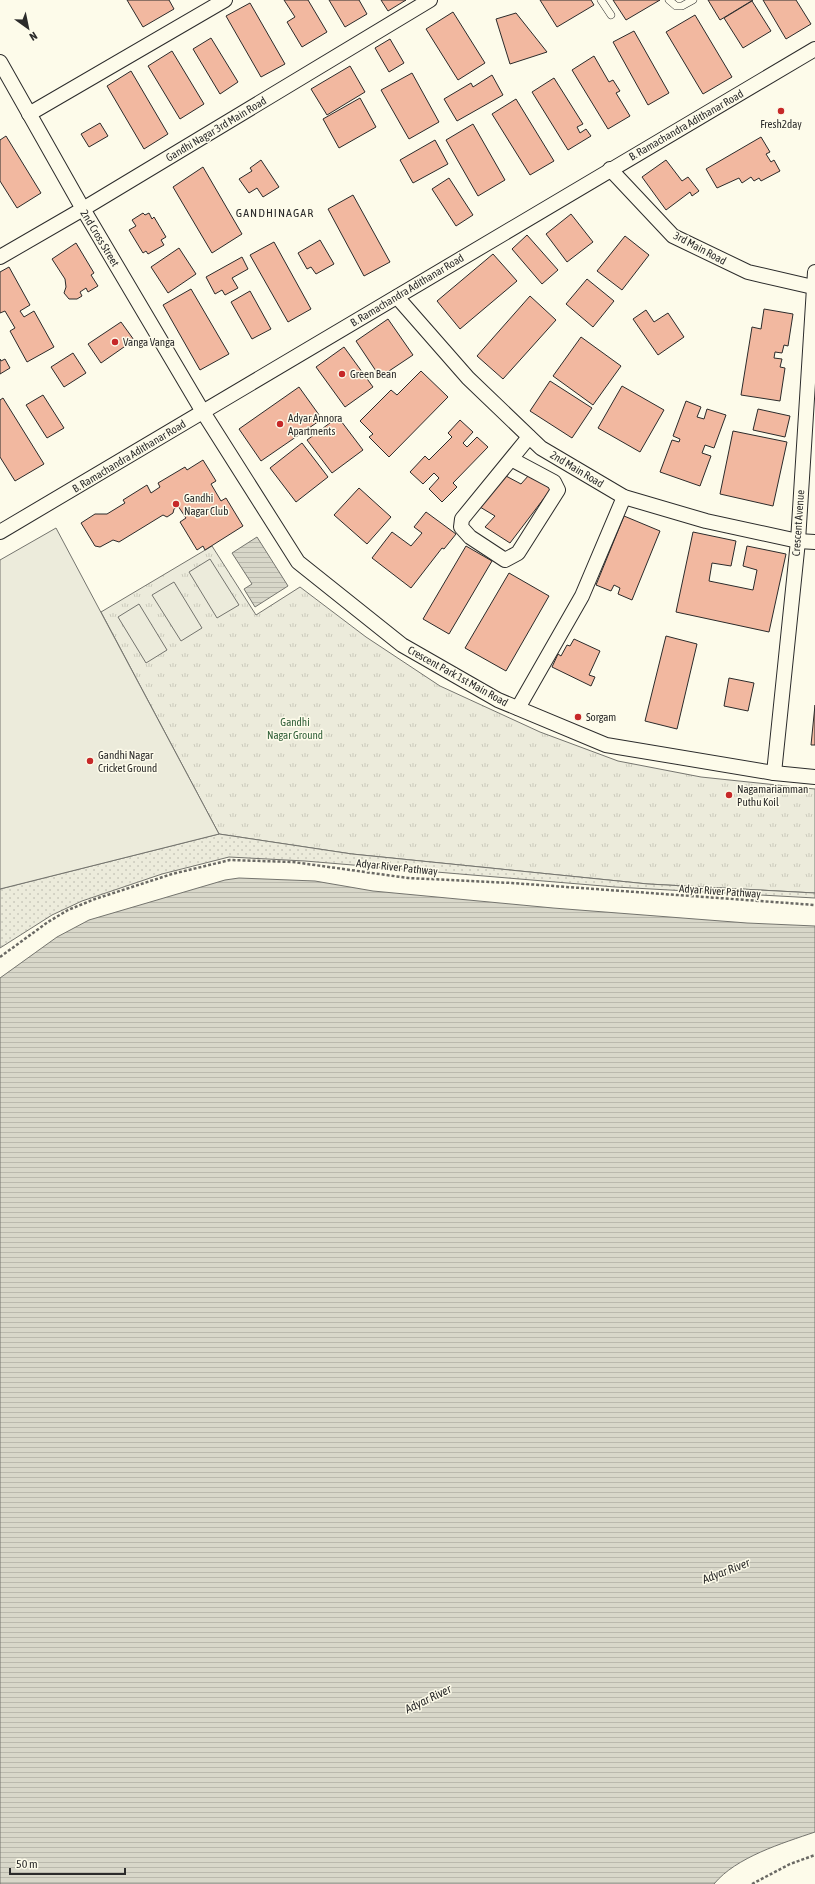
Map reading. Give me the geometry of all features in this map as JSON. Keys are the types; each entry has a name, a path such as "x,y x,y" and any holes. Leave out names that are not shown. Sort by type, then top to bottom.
{"street":[{"path":"29,114 225,0"},
{"name":"Gandhi Nagar 3rd Main Road","path":"0,257 83,209 430,0"},
{"name":"B. Ramachandra Adithanar Road","path":"0,532 815,49"},
{"name":"2nd Cross Street","path":"0,62 83,209 203,412"},
{"name":"3rd Main Road","path":"610,170 673,236 748,272 813,287"},
{"name":"Crescent Avenue","path":"774,773 798,541 815,272"},
{"name":"2nd Main Road","path":"396,297 468,378 541,448 624,497 706,521 798,541 815,542"},
{"name":"Crescent Park 1st Main Road","path":"203,412 298,562 402,644 498,700 606,745 774,773 815,777"},
{"path":"511,459 554,482 558,490 518,553 505,560 470,537 461,527 462,520 529,436"},
{"path":"518,708 582,596 624,497"}],"lane":[{"path":"602,0 611,15"},
{"path":"669,0 676,6 682,6 693,0"}],"path":[{"name":"Adyar River Pathway","path":"0,957 48,922 68,910 94,899 172,874 230,860 293,862 408,878 512,883 815,905"},
{"path":"752,1884 790,1864 815,1855"}],"green space":[{"name":"Gandhi Nagar Cricket Ground","path":"56,528 219,834 0,889 0,560"},
{"name":"Gandhi Nagar Ground","path":"212,546 256,615 300,587 366,637 440,686 540,732 618,761 701,777 815,789 815,893 648,884 352,854 219,834 101,612"},
{"path":"210,559 239,605 217,618 189,572"},
{"path":"174,582 202,628 181,641 152,595"},
{"path":"139,604 167,650 146,663 118,617"},
{"path":"219,834 352,854 648,884 815,893 815,898 615,887 305,861 229,857 162,874 82,901 52,915 0,948 0,889"}],"water":[{"path":"257,537 288,586 255,607 244,589 252,584 232,553"},
{"name":"Adyar River","path":"239,878 315,881 373,891 553,908 747,923 815,926 815,1832 775,1846 747,1859 723,1874 714,1884 0,1884 0,978 57,937 89,920 225,880"}],"building":[{"path":"127,0 169,0 174,9 143,27"},
{"path":"284,0 308,0 327,32 302,47 287,22 295,17"},
{"path":"329,0 359,0 367,14 345,27"},
{"path":"381,0 406,0 388,11"},
{"path":"540,0 591,0 594,5 557,27"},
{"path":"613,0 660,0 626,20"},
{"path":"708,0 753,0 720,20"},
{"path":"763,0 796,0 811,24 786,39"},
{"path":"752,1 771,31 743,48 724,18"},
{"path":"250,3 285,64 261,77 226,16"},
{"path":"453,12 485,63 458,80 426,29"},
{"path":"516,13 547,52 510,64 496,19"},
{"path":"695,15 732,77 703,94 666,32"},
{"path":"634,31 669,93 648,105 613,42"},
{"path":"211,38 238,82 220,94 193,49"},
{"path":"390,39 404,63 389,72 375,48"},
{"path":"172,51 204,104 180,119 148,66"},
{"path":"594,56 609,82 613,80 620,91 616,93 630,116 608,129 572,70"},
{"path":"350,66 365,92 327,115 311,89"},
{"path":"131,71 168,134 144,149 107,86"},
{"path":"412,73 439,122 409,139 381,90"},
{"path":"492,75 503,95 457,121 444,99 471,83 473,87"},
{"path":"554,78 583,124 577,127 580,133 586,129 591,136 568,150 532,92"},
{"path":"360,98 376,127 339,148 323,119"},
{"path":"516,99 554,161 530,175 492,114"},
{"path":"100,123 108,136 89,147 81,134"},
{"path":"473,124 505,180 478,196 446,140"},
{"path":"6,136 41,193 17,208 0,181 0,140"},
{"path":"761,137 770,152 766,154 771,162 774,160 780,171 761,181 759,178 754,181 751,177 742,183 739,178 717,188 706,169"},
{"path":"435,140 448,164 413,183 400,160"},
{"path":"261,160 279,187 263,197 257,188 249,193 239,179 252,171 250,168"},
{"path":"666,160 682,181 688,177 699,191 692,196 690,192 666,210 642,177"},
{"path":"203,167 242,234 212,253 173,187"},
{"path":"449,178 473,215 456,226 432,189"},
{"path":"353,195 390,262 364,276 328,209"},
{"path":"143,213 145,215 149,213 152,219 154,217 166,237 161,240 164,245 148,254 146,251 143,253 129,230 136,226 132,220"},
{"path":"571,214 593,242 567,262 546,234"},
{"path":"527,235 558,270 542,284 512,249"},
{"path":"625,236 649,255 622,290 597,271"},
{"path":"320,240 334,264 316,274 311,267 307,269 298,253"},
{"path":"274,242 311,309 288,322 250,255"},
{"path":"76,243 94,273 91,275 98,286 88,292 86,288 80,292 82,296 77,299 69,299 64,293 66,287 65,279 52,259"},
{"path":"179,248 196,274 168,293 151,267"},
{"path":"493,254 517,281 460,329 437,301"},
{"path":"242,257 248,269 232,278 238,288 225,295 222,290 215,294 206,277"},
{"path":"9,267 30,305 20,311 24,317 34,311 54,347 27,362 10,331 15,328 5,311 0,313 0,272"},
{"path":"587,279 614,301 593,327 566,304"},
{"path":"191,289 229,354 200,370 163,305"},
{"path":"250,291 271,329 252,339 231,302"},
{"path":"530,296 556,320 503,379 477,356"},
{"path":"764,309 793,314 788,346 784,345 782,353 775,352 774,358 782,359 780,367 785,368 780,401 741,395 752,327 761,329"},
{"path":"646,310 654,322 668,313 684,337 658,355 633,319"},
{"path":"388,319 413,355 380,377 356,341"},
{"path":"121,322 134,340 101,363 88,344"},
{"path":"581,337 621,366 593,405 553,376"},
{"path":"344,347 373,387 345,407 316,367"},
{"path":"73,353 86,373 64,387 51,367"},
{"path":"0,359 1,361 5,359 10,368 0,374"},
{"path":"421,371 448,397 389,457 369,437 373,434 360,421 391,390 397,395"},
{"path":"550,381 592,408 572,438 530,411"},
{"path":"622,386 664,410 640,452 598,428"},
{"name":"Adyar Annora Apartments","path":"299,387 322,419 261,461 239,429"},
{"path":"43,395 64,428 47,438 26,405"},
{"path":"3,398 44,464 15,481 0,457 0,400"},
{"path":"686,401 701,407 697,417 704,419 707,409 726,415 714,448 705,445 702,453 711,456 700,486 660,472 672,440 679,442 680,439 673,436"},
{"path":"758,409 790,416 785,437 753,430"},
{"path":"338,417 363,450 332,473 307,440"},
{"path":"460,420 473,432 463,443 467,447 477,437 488,447 453,483 457,487 442,502 429,489 439,478 434,473 423,484 410,472 425,456 429,460 452,437 448,433"},
{"path":"733,431 787,442 773,506 720,494"},
{"path":"302,443 328,477 296,502 270,468"},
{"name":"Gandhi Nagar Club","path":"203,460 216,481 211,484 221,501 226,498 243,526 205,550 203,546 197,550 180,522 186,518 178,506 174,509 173,513 167,517 163,515 119,542 113,540 100,547 95,546 81,523 95,514 107,514 125,503 123,500 147,485 151,493 160,487 158,483 185,467 187,470"},
{"path":"529,475 551,489 510,543 485,527 495,516 480,507 506,476 521,484"},
{"path":"359,488 391,517 367,544 334,515"},
{"path":"426,512 456,534 444,549 442,548 411,588 372,558 392,532 411,546 422,533 414,527"},
{"path":"624,516 660,531 632,600 618,594 620,588 614,585 611,591 596,585"},
{"path":"693,532 736,541 731,566 712,563 709,581 753,590 757,570 743,566 747,546 786,554 769,632 676,612"},
{"path":"466,546 492,561 449,634 423,619"},
{"path":"509,573 549,596 506,671 465,648"},
{"path":"666,636 697,644 677,729 645,721"},
{"path":"574,639 600,651 589,675 595,677 591,686 552,667 558,654 561,656 567,645 570,646"},
{"path":"729,678 754,683 748,711 724,706"},
{"path":"815,705 815,745 811,745"}],"place":[{"name":"Fresh2day","path":"781,111"},
{"name":"Vanga Vanga","path":"115,342"},
{"name":"Green Bean","path":"342,374"},
{"name":"Adyar Annora Apartments","path":"280,424"},
{"name":"Gandhi Nagar Club","path":"176,504"},
{"name":"Sorgam","path":"578,717"},
{"name":"Gandhi Nagar Cricket Ground","path":"90,761"},
{"name":"Nagamariamman Puthu Koil","path":"729,795"}],"district":[{"name":"GANDHINAGAR","path":"275,213"}]}
